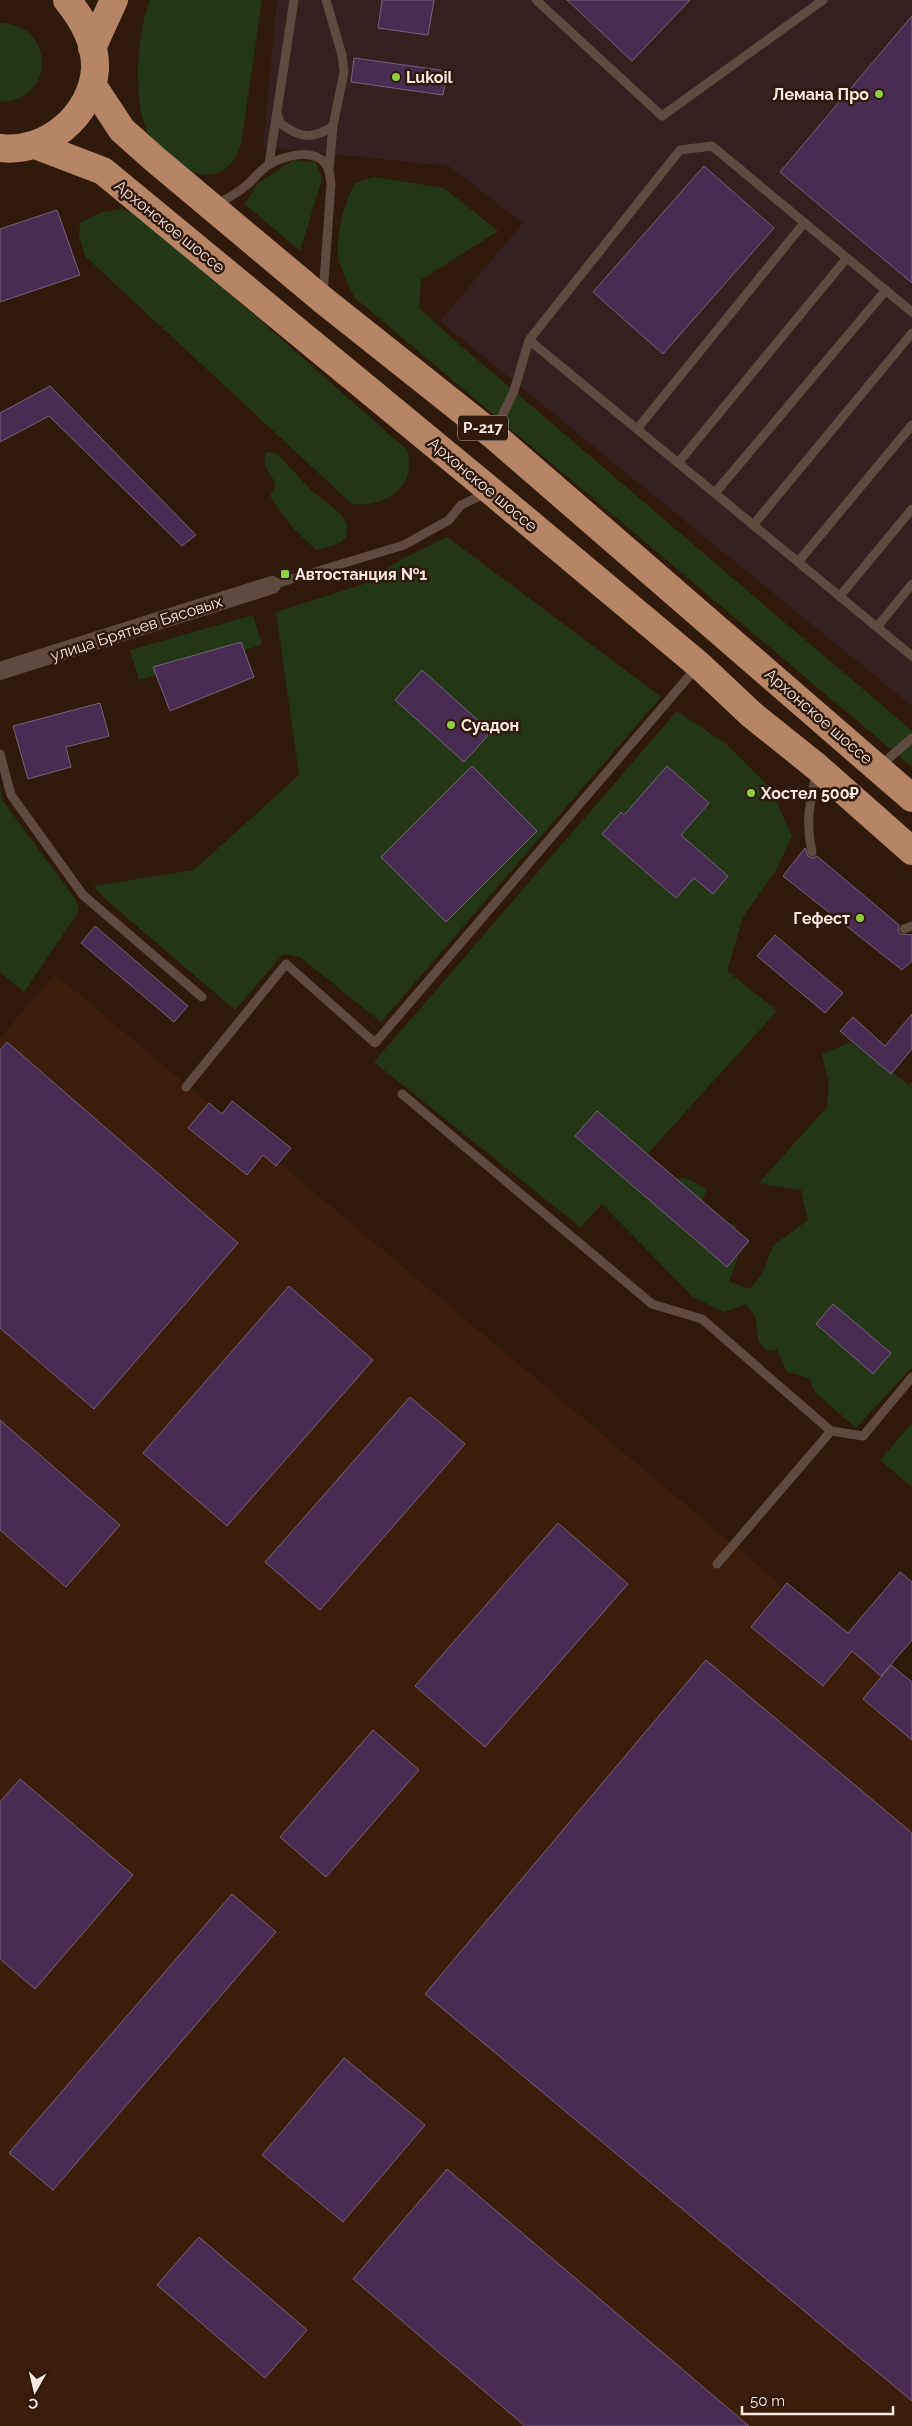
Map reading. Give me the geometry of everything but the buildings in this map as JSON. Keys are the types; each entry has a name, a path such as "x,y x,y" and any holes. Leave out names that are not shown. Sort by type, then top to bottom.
{"highway":[{"path":"0,148 10,150 35,145 53,136 70,123 93,86 95,67 89,34 81,16 67,0"},
{"path":"92,48 114,0"},
{"name":"Архонское шоссе","path":"93,86 122,130 323,300 493,435 912,798"},
{"name":"Архонское шоссе","path":"35,145 103,171 492,491 699,665 751,714 817,767 912,851"}],"street":[{"name":"улица Брятьев Бясовых","path":"0,671 272,585"}],"lane":[{"path":"268,164 294,0"},
{"path":"323,300 331,199 329,170 332,126 344,72 342,55 326,0"},
{"path":"536,0 662,116 824,0"},
{"path":"276,110 280,124 298,134 320,135 332,126"},
{"path":"493,435 514,391 529,340 680,150 712,146 912,312"},
{"path":"213,207 240,191 268,164 290,156 300,155 320,159 329,170"},
{"path":"637,429 804,223"},
{"path":"678,463 846,258"},
{"path":"715,493 886,290"},
{"path":"754,524 912,333"},
{"path":"529,340 912,656"},
{"path":"798,562 912,425"},
{"path":"272,585 404,545 449,520 461,505 492,491"},
{"path":"840,596 912,509"},
{"path":"877,627 912,584"},
{"path":"186,1087 286,964 375,1043 699,665"},
{"path":"878,768 912,738"},
{"path":"0,754 11,796 82,895 202,997"},
{"path":"812,852 808,836 807,816 817,767"},
{"path":"402,1094 652,1304 702,1319 831,1431 863,1436 912,1377"},
{"path":"717,1564 831,1431"}],"shaded area":[{"path":"277,0 912,0 912,706 440,321 523,223 449,166 263,147"},
{"path":"55,974 912,1695 912,2426 0,2426 0,1038"}],"green space":[{"path":"150,0 262,0 241,144 234,159 225,169 214,174 190,171 178,165 157,145 146,129 139,99 138,64 142,29"},
{"path":"0,23 18,27 32,36 39,48 42,62 39,77 32,89 18,98 0,102"},
{"path":"293,160 316,162 322,179 300,251 245,204 257,184"},
{"path":"374,177 444,188 498,231 421,280 419,308 912,731 912,767 354,297 340,264 338,255 339,234 347,201 355,183"},
{"path":"122,209 143,217 407,450 408,474 396,492 376,502 352,504 86,257 79,237 80,223 102,212"},
{"path":"266,452 277,454 312,491 341,514 347,524 346,537 340,543 316,550 292,527 270,496 275,483 265,465"},
{"path":"447,537 661,697 381,1022 300,957 283,954 235,1010 104,898 94,886 194,870 299,775 276,612 364,584 402,559"},
{"path":"253,615 262,645 139,680 130,650"},
{"path":"677,711 726,744 770,788 792,836 776,870 743,917 727,971 777,1011 632,1171 654,1180 686,1178 707,1189 697,1211 703,1217 736,1225 738,1257 729,1282 750,1289 762,1274 773,1246 808,1220 801,1190 759,1183 827,1107 829,1084 822,1054 851,1042 909,1085 912,1082 912,1367 856,1428 815,1392 809,1378 787,1372 777,1350 767,1351 758,1340 756,1318 746,1304 724,1312 693,1297 602,1204 580,1227 374,1062"},
{"path":"0,788 3,801 79,907 77,914 24,992 0,972"},
{"path":"912,1423 912,1487 880,1460"}],"place":[{"name":"Lukoil","path":"396,77"},
{"name":"Лемана Про","path":"879,94"},
{"name":"Автостанция №1","path":"285,574"},
{"name":"Суадон","path":"451,725"},
{"name":"Хостел 500₽","path":"751,793"},
{"name":"Гефест","path":"860,918"}]}
